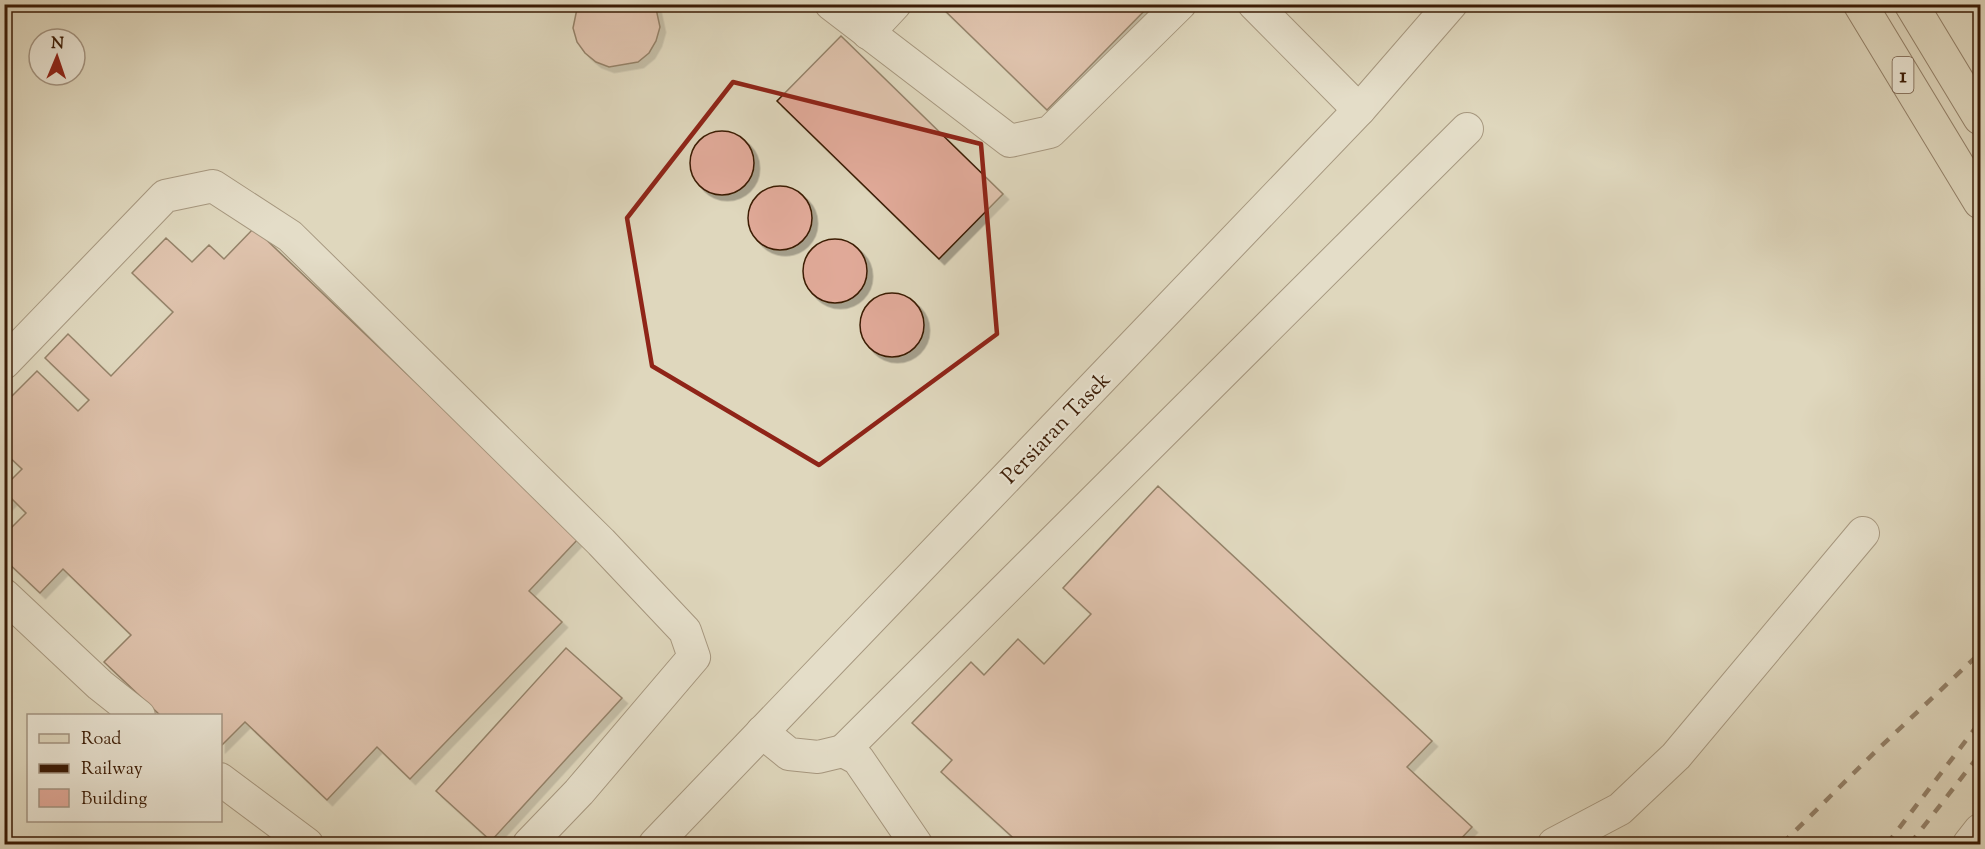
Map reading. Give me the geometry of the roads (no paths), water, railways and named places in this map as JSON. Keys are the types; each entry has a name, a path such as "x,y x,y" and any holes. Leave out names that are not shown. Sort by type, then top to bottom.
{"main road":[{"name":"1","path":"1860,4 1980,202"},
{"name":"1","path":"1911,4 1980,118"}],"street":[{"path":"831,4 1010,141 1050,132 1180,4"},
{"path":"868,33 895,4"},
{"path":"1254,4 1359,110"},
{"name":"Persiaran Tasek","path":"669,840 762,732 1359,110 1450,4"},
{"path":"762,732 789,754 818,757 843,751 1467,129"},
{"path":"4,363 165,196 213,186 290,236 601,542 685,631 694,657 579,792 529,844"},
{"path":"1554,844 1620,809 1676,756 1863,533"},
{"path":"4,595 100,685 136,714"},
{"path":"843,751 858,759 916,844"},
{"path":"222,780 307,844"},
{"path":"1969,844 1980,830"}],"railway":[{"path":"1782,844 1980,653"},
{"path":"1887,844 1980,722"},
{"path":"1910,844 1980,754"}]}
